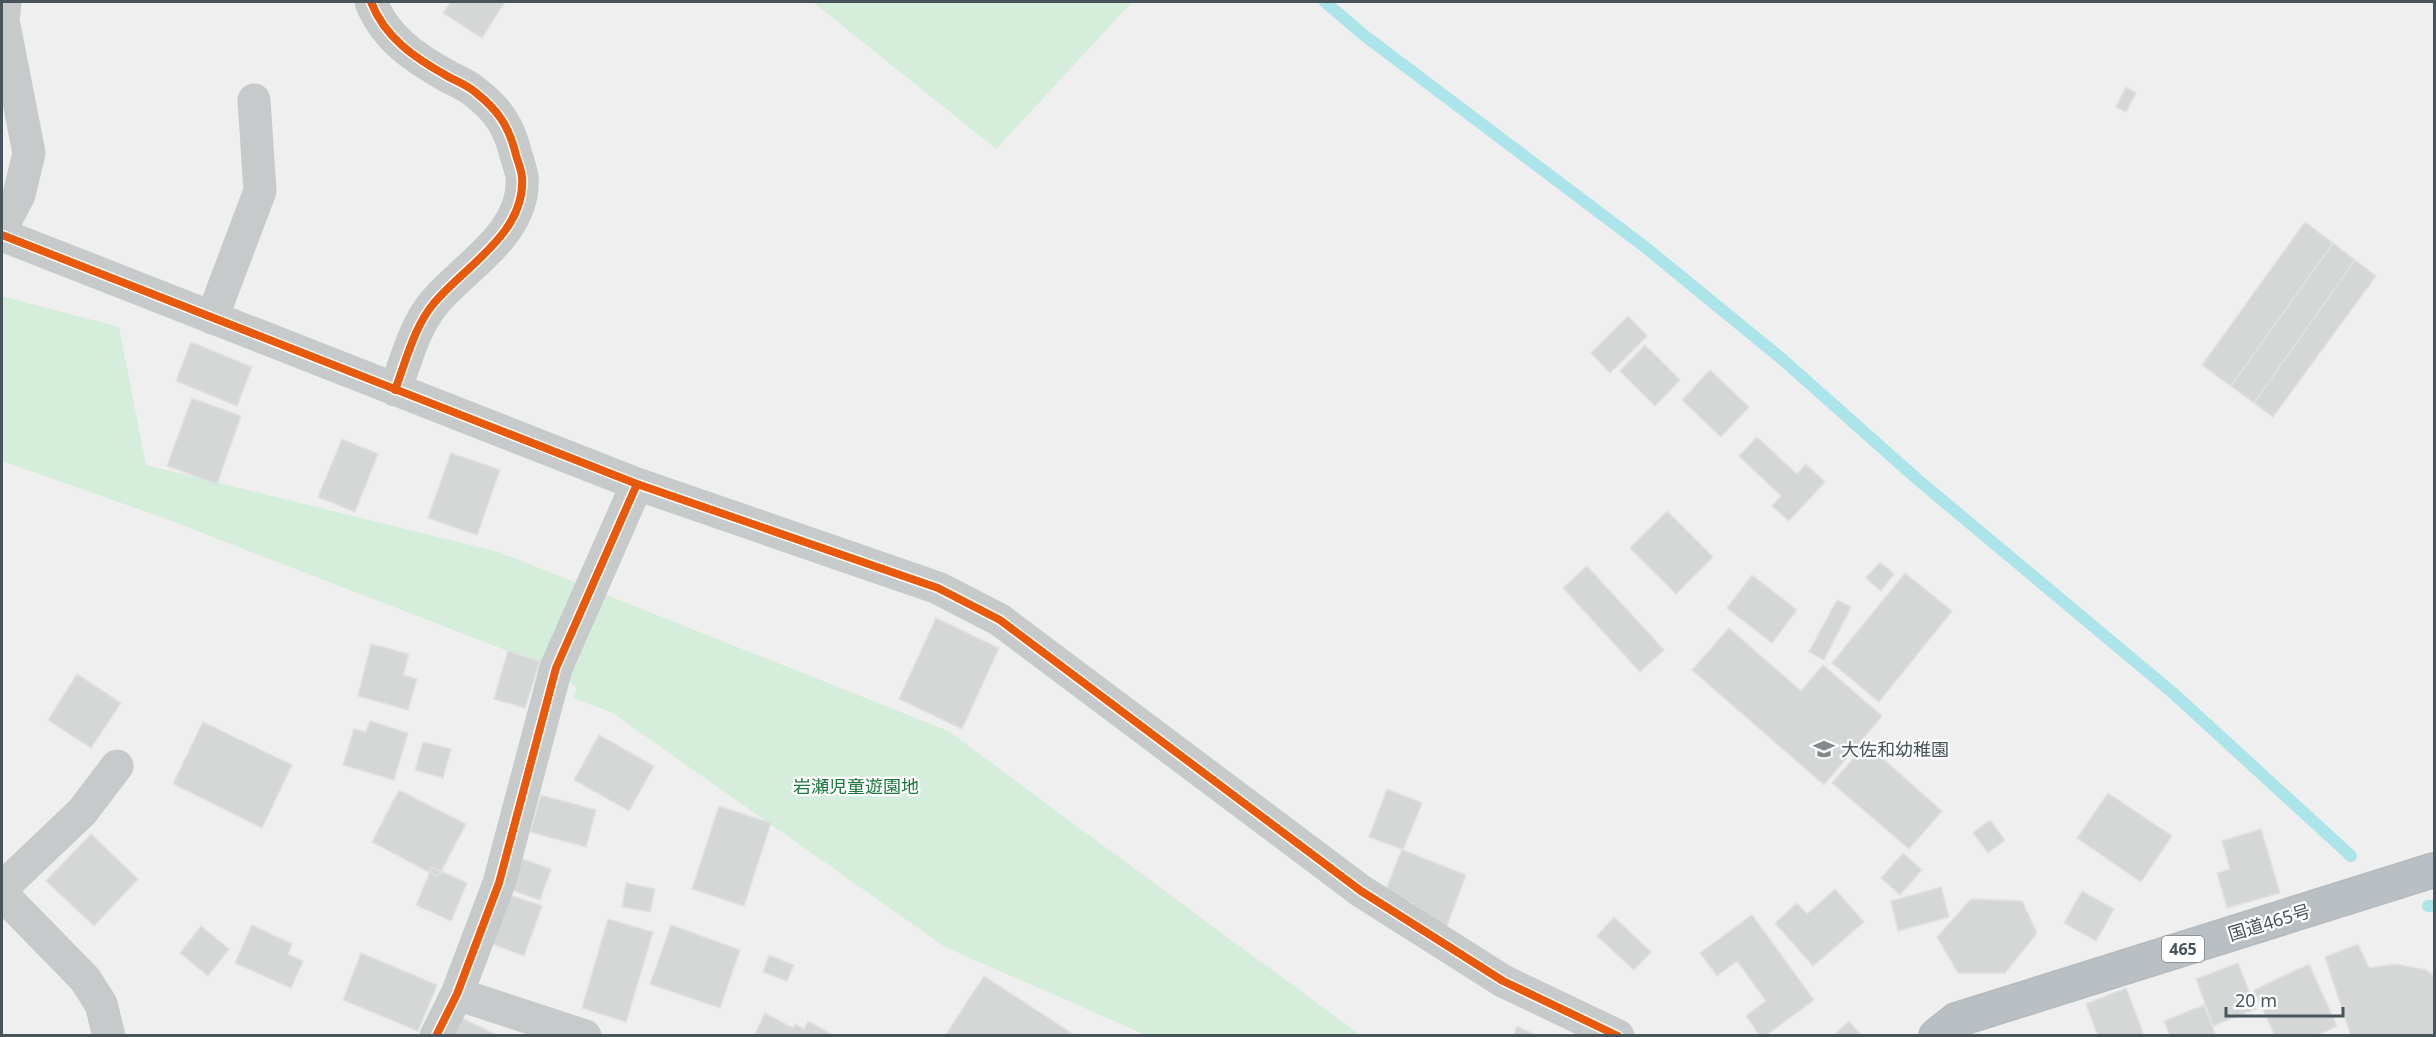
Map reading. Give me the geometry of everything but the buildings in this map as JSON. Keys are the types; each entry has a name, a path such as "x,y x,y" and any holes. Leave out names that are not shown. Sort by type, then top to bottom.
{"highway":[{"name":"国道465号","path":"1936,1035 1956,1020 2434,870"}],"street":[{"path":"2,227 20,195 29,153 3,20 5,2"},
{"path":"371,2 389,32 407,52 471,89 495,107 513,140 522,177 518,211 498,240 470,265 433,304 420,325 395,390"},
{"path":"212,318 260,191 254,100"},
{"path":"2,236 637,484 938,588 1000,620 1361,891 1503,981 1618,1035"},
{"path":"436,1035 457,994 499,883 556,668 637,484"},
{"path":"2,888 82,812 117,766"},
{"path":"2,894 85,979 101,1004 109,1035"},
{"path":"457,994 585,1035"}],"green space":[{"path":"813,2 1132,2 996,149"},
{"name":"岩瀬児童遊園地","path":"2,296 119,327 146,465 499,552 948,731 1360,1035 1146,1035 945,947 611,712 573,698 577,688 540,661 508,651 161,517 2,461"}],"waterway":[{"path":"1325,2 1365,36 1645,247 1782,359 1917,479 2173,693 2351,856"},
{"path":"2428,906 2434,906"}],"cycle path":[{"path":"371,2 384,26 402,46 424,62 465,85 496,112 510,135 522,177 521,197 514,215 492,247 447,289 427,312 411,345 395,390"},
{"path":"2,235 637,484 938,588 1000,620 1361,891 1503,981 1618,1036"},
{"path":"436,1036 457,994 499,883 556,668 637,484"}],"place":[{"name":"大佐和幼稚園","path":"1824,749"}]}
